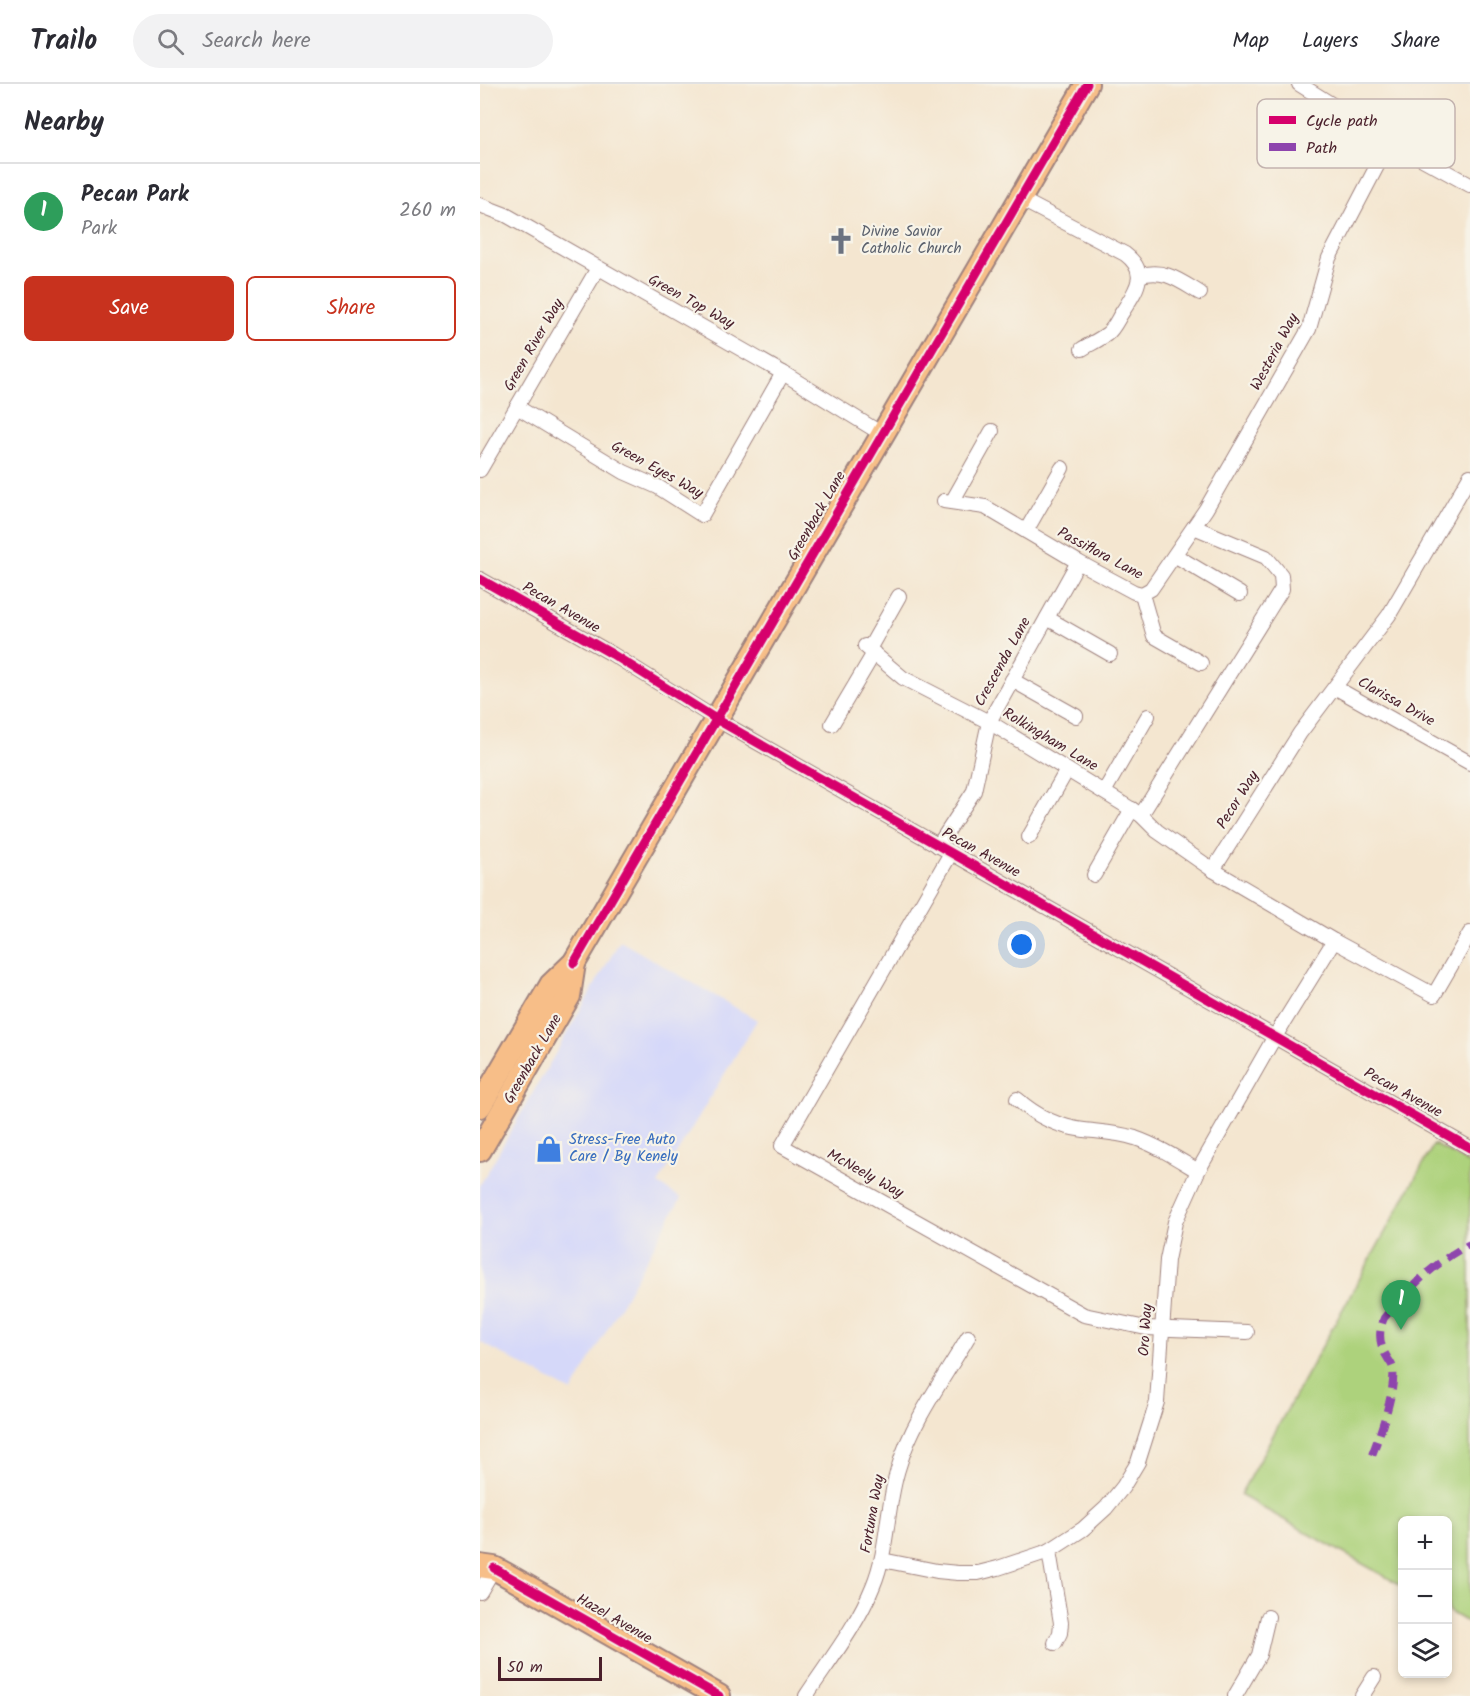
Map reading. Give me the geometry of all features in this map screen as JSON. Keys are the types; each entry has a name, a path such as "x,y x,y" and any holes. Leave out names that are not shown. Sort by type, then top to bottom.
{"main road":[{"name":"Greenback Lane","path":"512,1074 535,1032 531,1019 551,985 574,963 1087,84"},
{"name":"Greenback Lane","path":"512,1074 569,996 574,963"},
{"path":"490,1111 497,1101 505,1080 512,1074"},
{"name":"Greenback Lane","path":"480,1150 490,1111"},
{"name":"Hazel Avenue","path":"485,1562 719,1696"}],"street":[{"path":"1299,84 1323,99"},
{"name":"Westeria Way","path":"1206,509 1309,329 1329,258 1376,168"},
{"path":"1439,168 1470,185"},
{"path":"1020,199 1125,254 1135,264 1139,276 1137,289 1109,333 1082,349"},
{"name":"Green Top Way","path":"480,205 506,214 783,373 882,434"},
{"name":"Green River Way","path":"480,470 598,268"},
{"path":"1139,276 1149,272 1159,273 1200,293"},
{"name":"Green Eyes Way","path":"517,407 624,472 658,487 702,515 783,373"},
{"name":"Passiflora Lane","path":"992,431 948,501 985,507 1130,590 1142,594 1153,588 1206,509"},
{"path":"1026,531 1062,468"},
{"name":"Pecor Way","path":"1213,870 1300,733 1389,615 1470,476"},
{"path":"1094,875 1282,589 1281,575 1266,557 1194,526"},
{"path":"1176,556 1240,594"},
{"name":"Crescenda Lane","path":"938,846 974,791 989,722 1078,562"},
{"name":"Pecan Avenue","path":"480,579 612,654 716,719 1470,1148"},
{"path":"1142,594 1154,636 1201,663"},
{"path":"832,724 869,649 899,596"},
{"path":"1047,618 1110,654"},
{"name":"Rolkingham Lane","path":"869,649 903,678 989,722 1137,812 1157,831 1213,870"},
{"path":"1012,680 1076,716"},
{"name":"Clarissa Drive","path":"1336,688 1470,763"},
{"path":"1104,792 1148,716"},
{"path":"1029,837 1067,770"},
{"name":"McNeely Way","path":"951,853 782,1146 1075,1312 1146,1328 1247,1332"},
{"path":"1213,870 1434,995 1470,933"},
{"name":"Oro Way","path":"882,1560 937,1571 978,1574 1049,1551 1083,1529 1106,1508 1123,1487 1138,1462 1157,1402 1170,1244 1175,1222 1198,1171 1274,1038 1334,940"},
{"path":"1017,1099 1028,1108 1056,1123 1134,1138 1152,1145 1198,1171"},
{"name":"Fortuna Way","path":"806,1696 864,1606 882,1560 899,1463 914,1430 968,1337"},
{"path":"1049,1551 1062,1623 1055,1643"},
{"path":"480,1592 485,1562"},
{"path":"1235,1696 1259,1655 1268,1617"},
{"path":"1362,1696 1374,1677"}],"shaded area":[{"path":"620,941 757,1020 658,1184 681,1198 572,1392 480,1342 480,1185"}],"green space":[{"path":"1434,1144 1470,1164 1470,1624 1452,1613 1452,1516 1398,1516 1398,1584 1240,1495"}],"marked path":[{"path":"1372,1455 1387,1412 1393,1378 1392,1366 1381,1343 1380,1333 1384,1318 1423,1276 1470,1244"}],"cycle path":[{"path":"574,963 1087,84"},
{"path":"480,579 612,654 716,719 1470,1148"},
{"path":"494,1568 719,1696"}],"place":[{"name":"Divine Savior Catholic Church","path":"841,241"},
{"name":"Stress-Free Auto Care / By Kenely","path":"549,1149"},
{"name":"Pecan Park","path":"1401,1330"}]}
